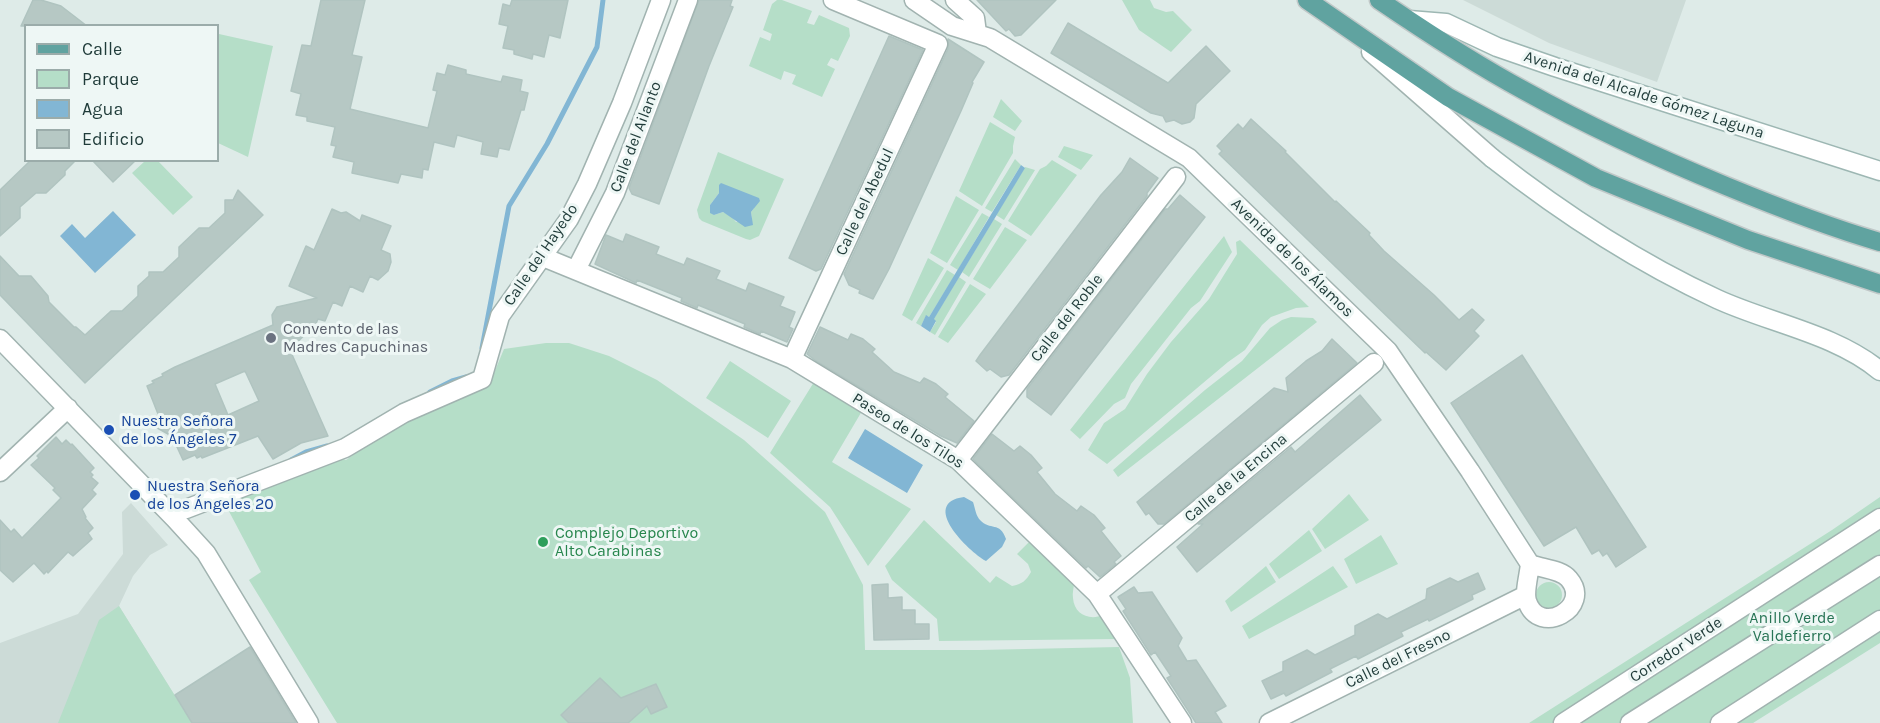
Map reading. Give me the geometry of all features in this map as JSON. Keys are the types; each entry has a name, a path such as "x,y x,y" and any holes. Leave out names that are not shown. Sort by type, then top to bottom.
{"main road":[{"path":"1307,0 1448,97 1596,177 1748,240 1880,284"},
{"name":"Avenida del Alcalde Gómez Laguna","path":"1379,0 1524,91 1646,152 1756,199 1880,242"}],"street":[{"name":"Calle del Hayedo","path":"186,509 345,448 404,413 482,379 500,316 569,219 601,154 661,0"},
{"name":"Calle del Ailanto","path":"576,270 615,193 688,0"},
{"name":"Calle del Abedul","path":"792,359 938,44 833,0"},
{"name":"Avenida de los Álamos","path":"914,0 952,26 990,38 1189,158 1388,351 1530,564"},
{"path":"955,0 975,18 977,33"},
{"name":"Avenida del Alcalde Gómez Laguna","path":"1409,20 1446,23 1497,47 1555,67 1880,171"},
{"path":"1341,24 1492,158 1550,202 1616,246 1718,300 1852,352 1880,371"},
{"name":"Calle del Roble","path":"958,459 1176,177"},
{"name":"Paseo de los Tilos","path":"543,257 792,359 958,459 1097,594 1182,723"},
{"path":"0,339 206,553 309,723"},
{"name":"Calle de la Encina","path":"1097,594 1374,363"},
{"path":"0,472 68,408"},
{"name":"Corredor Verde","path":"1563,723 1880,519"},
{"path":"1530,564 1541,569 1555,570 1569,579 1574,595 1569,610 1554,618 1546,618 1532,610 1527,603 1526,595 1530,564"},
{"path":"1630,723 1880,565"},
{"name":"Calle del Fresno","path":"1269,723 1526,595"},
{"path":"1720,723 1880,620"}],"shaded area":[{"path":"1463,0 1686,0 1657,82 1549,43"},
{"path":"131,503 168,545 150,555 133,576 119,606 192,723 0,723 0,643 78,614 123,554 122,512"}],"green space":[{"path":"777,0 812,11 807,23 814,25 819,15 849,28 850,36 838,61 831,58 827,65 835,69 822,97 792,84 796,75 784,71 781,80 749,66 760,37 770,41 772,34 763,30 772,4"},
{"path":"1122,0 1150,0 1154,8 1166,12 1173,11 1192,30 1171,52 1139,30"},
{"path":"219,34 273,46 248,157 219,143"},
{"path":"1001,99 1022,121 1015,131 993,117"},
{"path":"990,122 1015,137 1013,153 982,206 959,191"},
{"path":"1064,146 1093,155 1081,170 1058,157"},
{"path":"718,152 784,179 759,236 750,240 702,221 697,210","holes":["719,193 754,208 751,212 752,219 736,222 723,212 714,215 710,205"]},
{"path":"1015,159 1021,165 992,212 985,208"},
{"path":"1052,160 1077,175 1031,236 1008,221 1040,169"},
{"path":"144,162 159,162 193,197 173,215 132,173"},
{"path":"1025,167 1035,170 1004,220 996,215"},
{"path":"956,196 979,210 947,263 930,253"},
{"path":"982,213 989,217 958,270 950,265"},
{"path":"994,219 1002,224 969,277 962,272"},
{"path":"1005,227 1027,240 990,289 973,279"},
{"path":"1224,236 1232,252 1200,301 1191,308 1131,384 1125,398 1114,404 1080,439 1070,430"},
{"path":"1240,240 1309,307 1296,308 1271,317 1262,325 1245,350 1107,464 1088,450 1104,423 1125,409 1171,342 1209,299 1237,254 1236,242"},
{"path":"928,258 944,268 912,321 902,315"},
{"path":"947,270 955,275 921,326 916,323"},
{"path":"959,277 966,282 935,335 930,332 936,322 933,320"},
{"path":"970,284 986,294 948,343 938,337"},
{"path":"1291,317 1313,318 1317,322 1118,477 1113,470 1242,361 1270,328"},
{"name":"Complejo Deportivo Alto Carabinas","path":"546,343 569,343 609,356 657,380 744,440 825,512 863,585 865,650 1119,647 1130,678 1133,723 337,723 249,580 261,572 223,500 336,457 346,460 401,422 489,385 504,349"},
{"path":"730,361 791,401 768,438 706,398"},
{"path":"814,382 862,411 832,462 911,509 868,566 830,507 770,453"},
{"path":"1349,494 1369,520 1325,549 1312,529"},
{"name":"Anillo Verde Valdefierro","path":"1880,497 1880,643 1753,723 1529,723 1832,530"},
{"path":"924,520 990,583 996,576 1012,586 1025,580 1031,572 1028,564 1017,554 1031,540 1074,583 1074,604 1079,612 1093,617 1103,615 1118,639 939,641 937,619 892,580 885,566"},
{"path":"1309,530 1322,551 1279,579 1269,564"},
{"path":"1381,535 1398,564 1356,584 1344,559"},
{"path":"1266,566 1276,582 1231,612 1225,601"},
{"path":"1333,566 1348,587 1249,639 1242,626"},
{"path":"1549,582 1558,586 1562,595 1558,604 1549,608 1540,604 1536,595 1540,586"},
{"path":"119,606 192,723 58,723 99,620"}],"water":[{"path":"1021,165 1025,168 934,319 936,321 930,332 921,326 926,315 929,317"},
{"path":"721,183 759,198 760,201 751,212 753,225 745,227 723,212 714,215 710,213 710,205 719,193"},
{"path":"113,211 136,235 95,273 60,236 72,224 85,238"},
{"path":"865,429 923,465 907,493 848,458"},
{"path":"964,497 973,502 980,520 1004,533 1006,539 1002,547 986,561 959,538 946,517 946,508 951,501"}],"building":[{"path":"33,0 61,6 84,24 24,24 21,26"},
{"path":"321,0 365,0 352,55 362,57 350,109 428,128 437,91 433,90 437,73 445,75 448,65 466,70 466,74 501,82 503,76 522,80 520,91 528,93 509,150 499,148 497,157 481,154 483,142 457,135 454,147 434,142 428,170 423,169 422,178 401,174 398,183 352,173 354,162 333,157 336,146 331,145 335,127 307,121 307,117 296,115 301,94 291,91 302,45 311,46"},
{"path":"512,0 568,0 560,38 549,35 544,57 533,54 532,59 514,54 514,50 503,48 508,26 499,24 503,4 510,6"},
{"path":"699,0 732,0 730,6 733,7 659,204 632,194 629,188"},
{"path":"977,0 1056,0 1021,35 1015,36 1009,29 1006,31"},
{"path":"1068,23 1168,83 1206,46 1230,71 1196,104 1194,118 1190,122 1182,124 1174,120 1166,122 1163,116 1151,113 1051,53"},
{"path":"889,36 923,50 821,269 816,271 789,258"},
{"path":"948,39 984,62 972,82 889,269 873,299 859,293 860,290 849,285 844,274 948,49"},
{"path":"1251,119 1286,151 1335,202 1370,233 1369,235 1384,251 1459,320 1472,309 1484,320 1474,331 1479,336 1446,370 1425,353 1219,154 1222,151 1217,146 1238,124 1243,129"},
{"path":"1130,158 1158,178 1147,196 1009,375 1001,377 990,369 987,371 976,361 980,355 1101,195 1122,172"},
{"path":"29,162 74,162 65,171 65,175 46,193 36,193 20,207 20,218 0,236 0,190"},
{"path":"94,162 134,162 113,182"},
{"path":"238,190 263,215 85,383 0,295 0,256 19,276 31,276 48,296 49,302 85,335 111,311 122,311 138,296 138,286 149,276 149,272 163,272 179,257 179,247 199,228 209,228 225,213 225,200 233,200"},
{"path":"1180,195 1205,217 1051,415 1027,397 1027,389 1165,209 1168,209"},
{"name":"Convento de las Madres Capuchinas","path":"332,209 341,213 346,212 360,221 362,215 391,226 381,250 390,254 391,262 388,271 378,280 370,276 363,292 350,286 342,306 333,302 325,321 318,319 314,328 312,327 290,350 328,436 301,443 273,459 258,436 202,458 201,456 197,458 195,455 183,460 168,434 152,425 158,414 147,386 175,367 273,325 272,315 277,307 317,298 289,286 306,246 314,250","holes":["245,371 259,401 228,415 215,384"]},
{"path":"626,234 659,247 656,254 684,265 687,258 720,271 716,279 746,291 749,283 784,297 780,306 795,312 789,327 793,329 787,342 761,331 760,334 744,327 745,324 698,305 697,308 681,301 682,298 637,280 636,283 595,264 606,235 623,242"},
{"path":"820,327 848,340 851,334 863,339 875,349 872,352 894,372 920,383 924,378 936,384 948,394 945,397 974,421 957,443 941,436 816,361 807,354"},
{"path":"1332,339 1357,363 1164,524 1158,524 1149,513 1146,515 1137,502 1274,388 1288,392 1286,378 1322,351"},
{"path":"1522,355 1646,547 1616,567 1607,553 1603,556 1599,550 1592,554 1576,527 1544,546 1451,403"},
{"path":"1360,395 1381,420 1197,572 1177,547 1203,524 1198,524 1291,447 1295,452"},
{"path":"992,434 1014,451 1020,446 1042,468 1037,472 1055,494 1077,511 1081,506 1094,515 1105,528 1101,531 1121,556 1114,562 1116,564 1100,577 1088,566 1086,568 973,459"},
{"path":"56,437 62,444 66,440 72,444 94,468 90,472 93,475 91,477 98,483 92,490 96,494 82,509 85,518 93,528 88,533 92,539 73,556 68,552 48,573 47,571 44,574 34,563 13,582 0,570 0,520 11,532 14,529 22,538 61,498 53,490 55,488 31,465"},
{"path":"1478,573 1485,589 1472,595 1473,599 1401,632 1403,636 1358,659 1356,656 1330,669 1332,672 1286,696 1284,693 1271,699 1262,681 1283,671 1283,662 1307,650 1315,655 1355,635 1355,626 1378,614 1387,619 1426,599 1427,589 1450,578 1458,582"},
{"path":"888,584 888,598 902,597 902,610 915,610 915,624 929,624 929,639 874,640 872,585"},
{"path":"1134,587 1138,593 1152,592 1182,638 1178,646 1187,661 1196,660 1226,706 1215,712 1222,723 1196,723 1167,678 1171,676 1155,652 1151,655 1123,611 1126,609 1118,597"},
{"path":"250,647 296,723 192,723 175,695"},
{"path":"600,678 621,698 656,684 667,707 651,714 647,706 628,723 569,723 561,715"}],"waterway":[{"path":"482,348 509,206 547,144 597,47 603,0"},
{"path":"430,392 466,377"},
{"path":"291,460 306,452 327,446"}],"place":[{"name":"Convento de las Madres Capuchinas","path":"271,338"},
{"name":"Nuestra Señora de los Ángeles 7","path":"109,430"},
{"name":"Nuestra Señora de los Ángeles 20","path":"135,495"},
{"name":"Complejo Deportivo Alto Carabinas","path":"543,542"}]}
